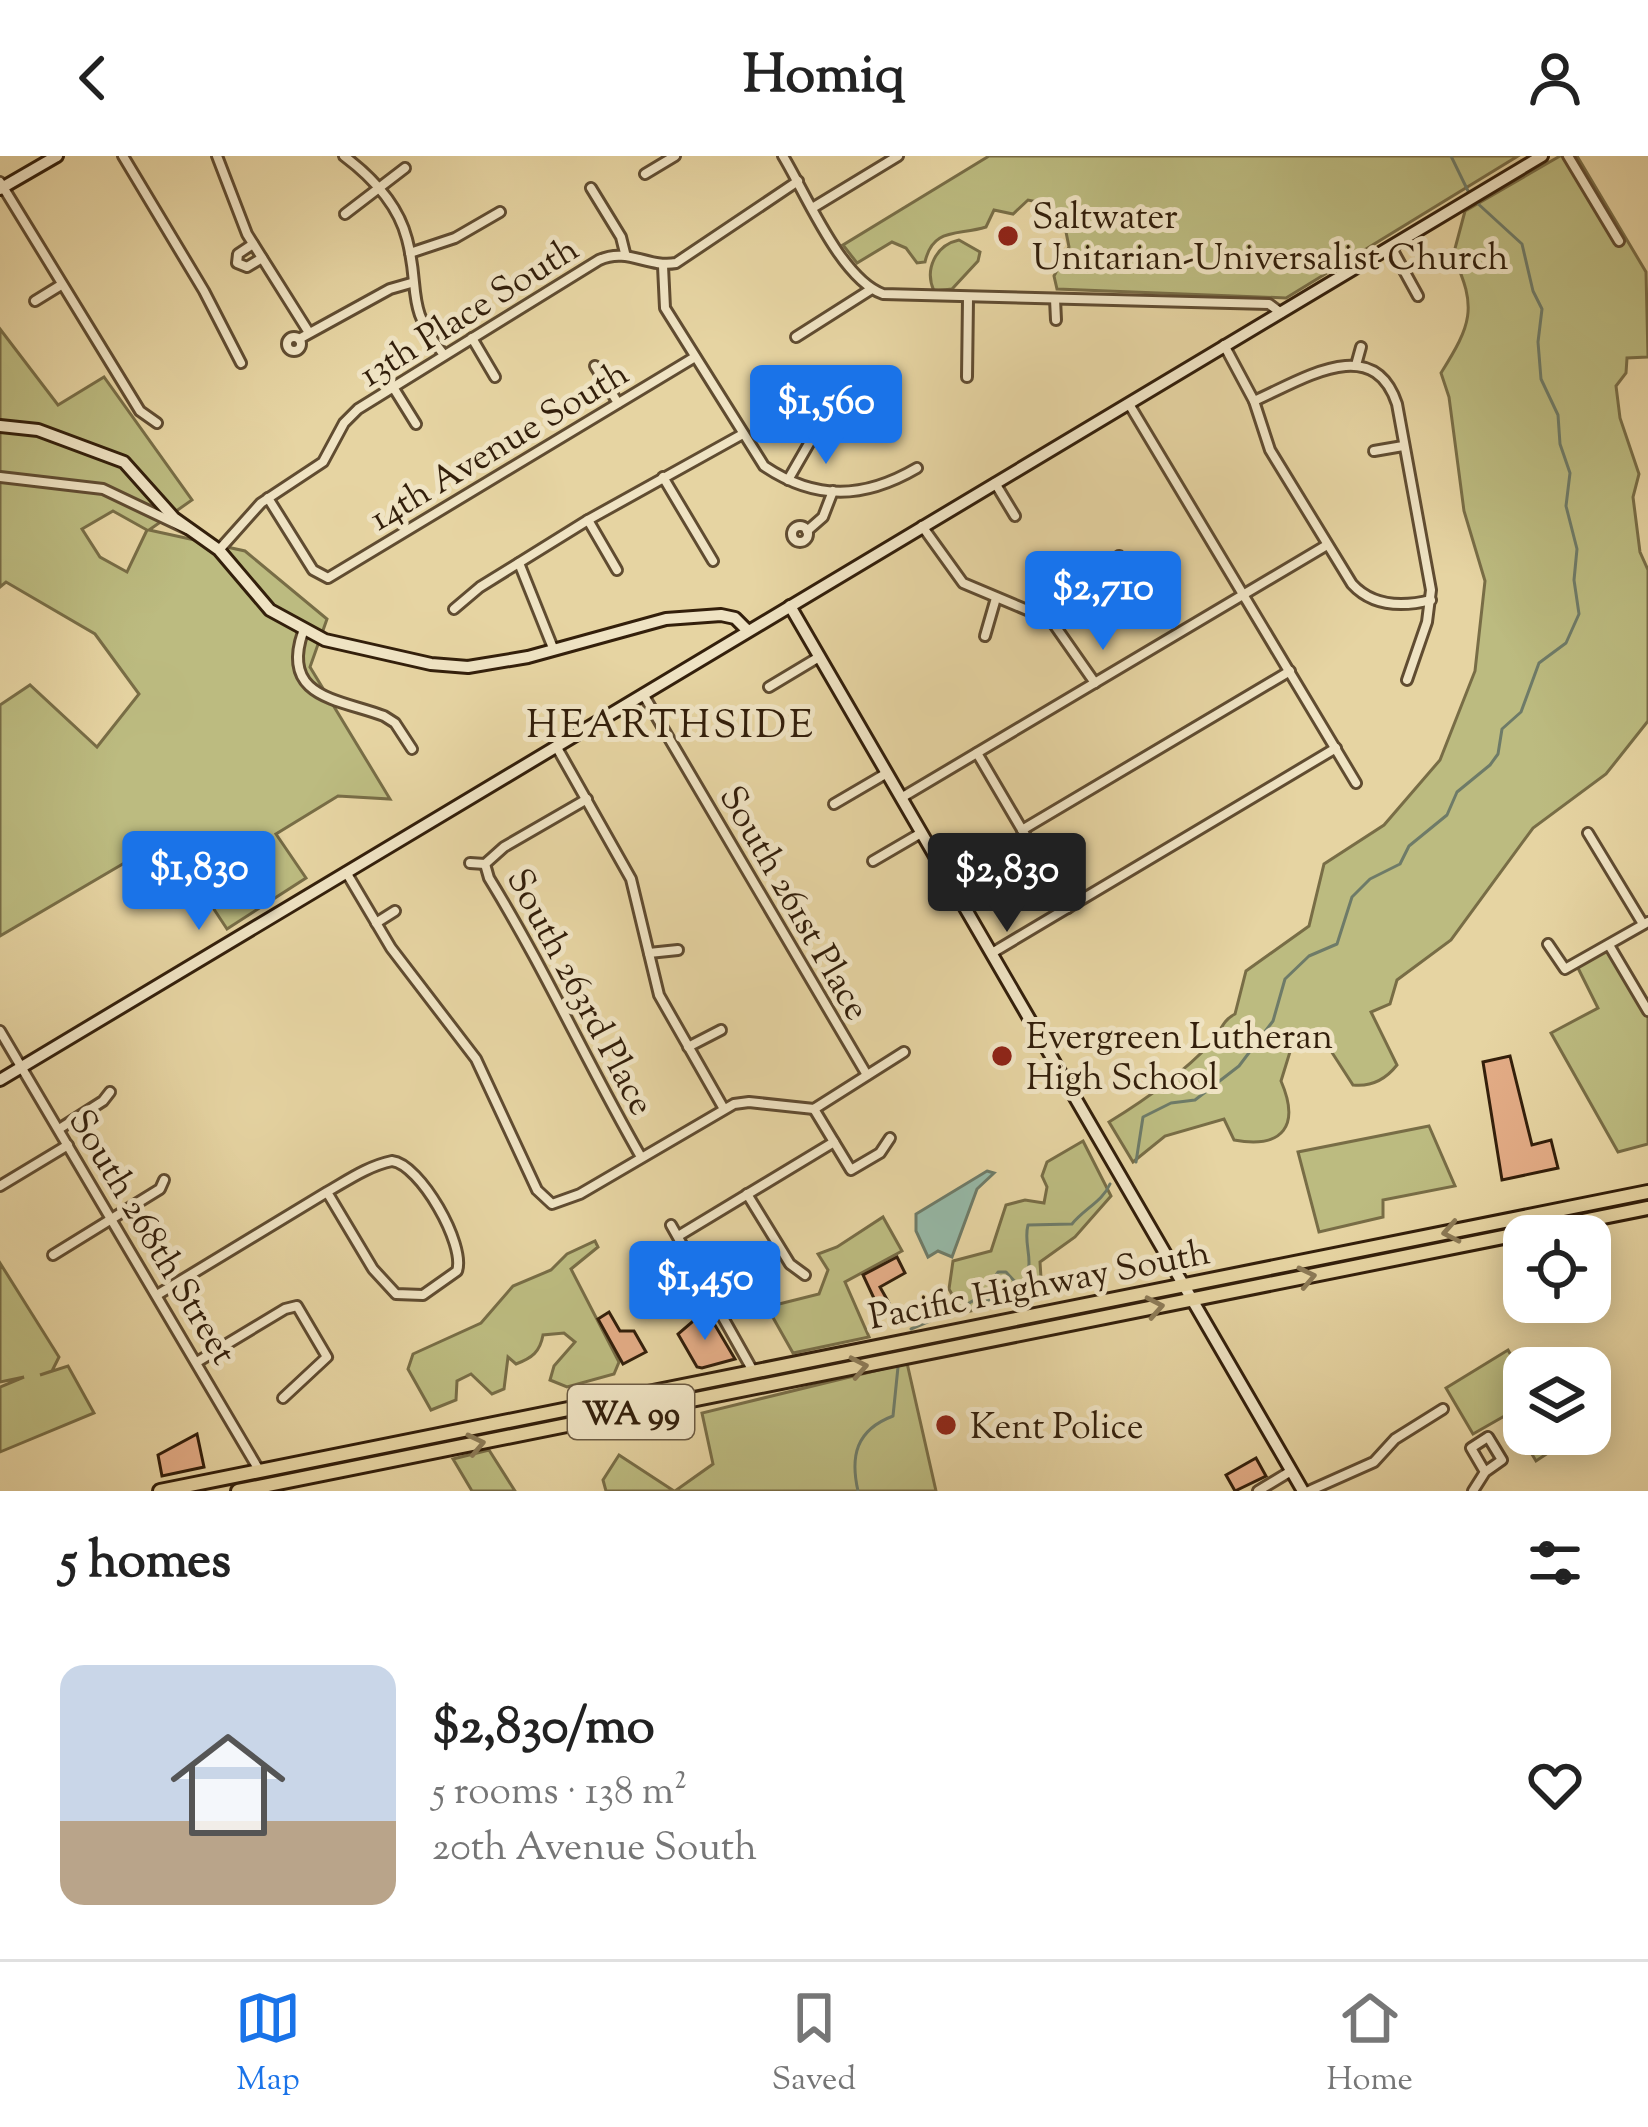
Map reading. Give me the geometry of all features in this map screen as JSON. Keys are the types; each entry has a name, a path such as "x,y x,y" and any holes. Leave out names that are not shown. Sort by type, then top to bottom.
{"main road":[{"path":"1,186 57,156"},
{"path":"0,1080 1538,158"},
{"path":"0,426 38,430 124,462 189,530 219,550 270,610 303,632 460,667 500,663 640,623 721,615 735,618 748,631"},
{"path":"790,606 1306,1491"},
{"path":"721,615 726,634 722,646"},
{"name":"Pacific Highway South","path":"160,1491 1648,1192"},
{"name":"Pacific Highway South","path":"238,1491 1648,1208"},
{"path":"694,1400 702,1390 738,1375"},
{"path":"641,1410 682,1394 687,1385"},
{"path":"278,1483 279,1475 348,1454"},
{"path":"204,1491 257,1477 260,1471"}],"street":[{"path":"123,156 205,291 241,362"},
{"path":"217,156 253,244 308,331"},
{"path":"344,156 379,188 399,216 410,253 419,318 444,355"},
{"path":"645,174 675,156"},
{"path":"783,156 851,272 869,290 897,297 1269,304 1281,313"},
{"path":"1568,156 1619,241"},
{"path":"814,207 891,158"},
{"path":"345,214 405,169"},
{"path":"798,181 729,237 663,266 665,308 764,466 788,480 833,491 870,491 916,468"},
{"path":"1,186 140,411 157,423"},
{"path":"591,188 621,237 625,253"},
{"path":"410,253 448,242 500,212"},
{"path":"253,244 238,254 237,263 247,267 262,258"},
{"path":"1391,247 1418,296"},
{"name":"13th Place South","path":"219,550 268,498 323,462 347,418 393,387 592,265 625,253 663,266"},
{"path":"299,339 386,291 411,283"},
{"path":"35,301 61,285"},
{"path":"796,337 869,290"},
{"path":"967,377 968,299"},
{"path":"1055,299 1056,320"},
{"path":"472,338 495,377"},
{"path":"1224,345 1254,401 1270,449 1366,597 1396,604 1431,600"},
{"path":"1356,364 1361,347"},
{"name":"14th Avenue South","path":"268,498 313,570 328,578 694,357"},
{"path":"1254,401 1316,374 1356,364 1374,369 1389,384 1431,600 1407,680"},
{"path":"596,366 618,403"},
{"path":"393,387 416,424"},
{"path":"788,480 811,440 872,402"},
{"path":"1128,403 1356,783"},
{"path":"454,610 588,520 741,435"},
{"path":"1374,451 1403,446"},
{"path":"663,477 713,561"},
{"path":"0,478 103,489 189,530"},
{"path":"995,483 1015,516"},
{"path":"807,531 820,521 833,491"},
{"path":"588,520 617,570"},
{"path":"922,526 956,578 1051,620 1095,683"},
{"path":"901,798 1328,545"},
{"path":"1051,620 1082,585 1119,556"},
{"path":"519,563 553,648"},
{"path":"985,636 996,598"},
{"path":"303,632 297,666 314,690 395,723 412,749"},
{"path":"769,687 820,657"},
{"path":"1022,830 1290,671"},
{"name":"South 261st Place","path":"643,694 867,1075"},
{"path":"556,746 631,879 658,995 724,1109"},
{"path":"991,954 1336,748"},
{"path":"977,753 1067,908"},
{"path":"834,804 886,773"},
{"path":"485,865 504,847 587,800"},
{"path":"873,861 921,833"},
{"path":"1548,944 1565,970 1645,923 1588,833"},
{"name":"South 263rd Place","path":"470,863 485,865 548,974 582,1054 641,1157"},
{"path":"346,872 376,923 476,1059 537,1190 552,1204 580,1194 724,1109 746,1102 814,1108 904,1052"},
{"path":"376,923 394,911"},
{"path":"1609,945 1648,1011"},
{"path":"649,953 678,950"},
{"path":"688,1047 721,1030"},
{"name":"South 268th Street","path":"0,1031 260,1471"},
{"path":"59,1130 103,1102 110,1091"},
{"path":"814,1108 851,1170 880,1153 890,1138"},
{"path":"680,1234 834,1142"},
{"path":"0,1186 68,1145"},
{"path":"157,1294 327,1192 372,1167 399,1161 420,1180 453,1237 460,1263 436,1289 403,1297 380,1280 327,1192"},
{"path":"52,1255 160,1190 164,1180"},
{"path":"747,1194 790,1264 805,1275"},
{"path":"671,1225 753,1372"},
{"path":"197,1363 297,1306 327,1357 283,1398"},
{"path":"1306,1491 1374,1462 1395,1439 1443,1408"},
{"path":"1473,1491 1485,1472 1502,1460 1488,1438 1471,1448 1485,1472"},
{"path":"1258,1491 1291,1471"}],"shaded area":[{"path":"989,156 1518,156 1286,298 1057,289 1054,276 1069,247 1063,217 1043,203 1028,200 1013,214 994,210 986,227 940,238 925,262 917,263 906,248 892,242 857,263 843,245"},
{"path":"1560,156 1577,156 1646,272 1648,357 1627,358 1626,373 1616,386 1620,418 1639,474 1633,497 1640,552 1648,570 1648,721 1606,774 1533,828 1451,940 1397,980 1390,1004 1371,1012 1397,1065 1388,1074 1372,1083 1353,1085 1331,1051 1327,1034 1319,1031 1293,1042 1281,1081 1288,1121 1276,1137 1234,1140 1224,1119 1165,1136 1133,1162 1109,1122 1163,1086 1211,1043 1235,1014 1246,971 1309,926 1324,864 1384,825 1440,760 1475,671 1485,581 1464,511 1449,397 1441,373 1468,316 1466,289 1453,256 1465,211"},
{"path":"959,240 980,252 978,261 952,289 934,291 930,274 934,259"},
{"path":"0,329 58,405 104,377 192,500 149,530 245,551 327,619 310,667 390,799 338,796 276,834 306,878 227,929 167,838 0,936 0,705 30,685 97,747 139,694 95,634 6,582 0,587","holes":["113,511 147,530 127,572 100,557 82,529"]},
{"path":"1609,945 1648,1011 1648,1144 1618,1152 1551,1033 1598,1008 1576,964"},
{"path":"1429,1126 1455,1186 1383,1200 1383,1217 1319,1232 1298,1152"},
{"path":"1083,1141 1111,1196 1075,1237 1040,1262 1042,1294 962,1313 949,1289 953,1261 991,1251 1006,1205 1025,1200 1044,1203 1047,1187 1042,1176 1047,1162"},
{"path":"987,1171 994,1173 977,1189 952,1257 938,1251 928,1257 916,1231 916,1214"},
{"path":"883,1217 902,1251 845,1282 869,1337 793,1353 767,1307 819,1294 828,1270 818,1254"},
{"path":"595,1241 598,1247 571,1269 619,1362 614,1374 567,1387 550,1380 554,1366 575,1342 564,1333 543,1335 531,1357 516,1364 508,1357 504,1389 492,1394 471,1374 457,1381 456,1400 431,1410 408,1369 413,1354 481,1323 513,1286 551,1270 567,1254"},
{"path":"0,1263 59,1357 52,1371 40,1375 68,1366 94,1413 0,1452 0,1387 24,1377 0,1382"},
{"path":"1503,1353 1503,1417 1473,1434 1446,1388"},
{"path":"907,1363 936,1491 675,1491 713,1464 702,1413"},
{"path":"489,1450 515,1491 472,1491 453,1459"},
{"path":"619,1455 674,1491 606,1491 603,1480"}],"building":[{"path":"1510,1056 1532,1145 1551,1140 1558,1168 1502,1180 1483,1062"},
{"path":"897,1257 905,1273 880,1287 889,1303 879,1309 863,1275"},
{"path":"706,1310 735,1359 702,1368 678,1334"},
{"path":"609,1312 620,1331 634,1331 646,1352 623,1364 598,1319"},
{"path":"197,1434 204,1467 162,1476 158,1455"},
{"path":"1256,1458 1266,1476 1235,1491 1226,1475"}],"waterway":[{"path":"1451,156 1469,193"},
{"path":"1136,1162 1143,1117 1171,1103 1195,1100 1239,1066 1273,1021 1285,979 1309,956 1337,944 1352,897 1370,879 1400,864 1409,846 1447,815 1457,792 1490,765 1498,754 1502,729 1521,712 1539,663 1566,643 1579,614 1574,580 1577,549 1566,506 1570,473 1560,444 1558,415 1541,379 1542,309 1522,244 1475,201"},
{"path":"953,1313 979,1297 994,1298 993,1279 998,1272 1006,1272 1019,1286 1028,1271 1028,1225 1072,1224 1110,1184"},
{"path":"911,1329 946,1314"},
{"path":"858,1491 859,1446 871,1429 893,1416 898,1367"}],"place":[{"name":"Saltwater Unitarian-Universalist Church","path":"1008,236"},
{"name":"Evergreen Lutheran High School","path":"1002,1056"},
{"name":"Kent Police","path":"946,1425"}],"district":[{"name":"HEARTHSIDE","path":"671,723"}]}
